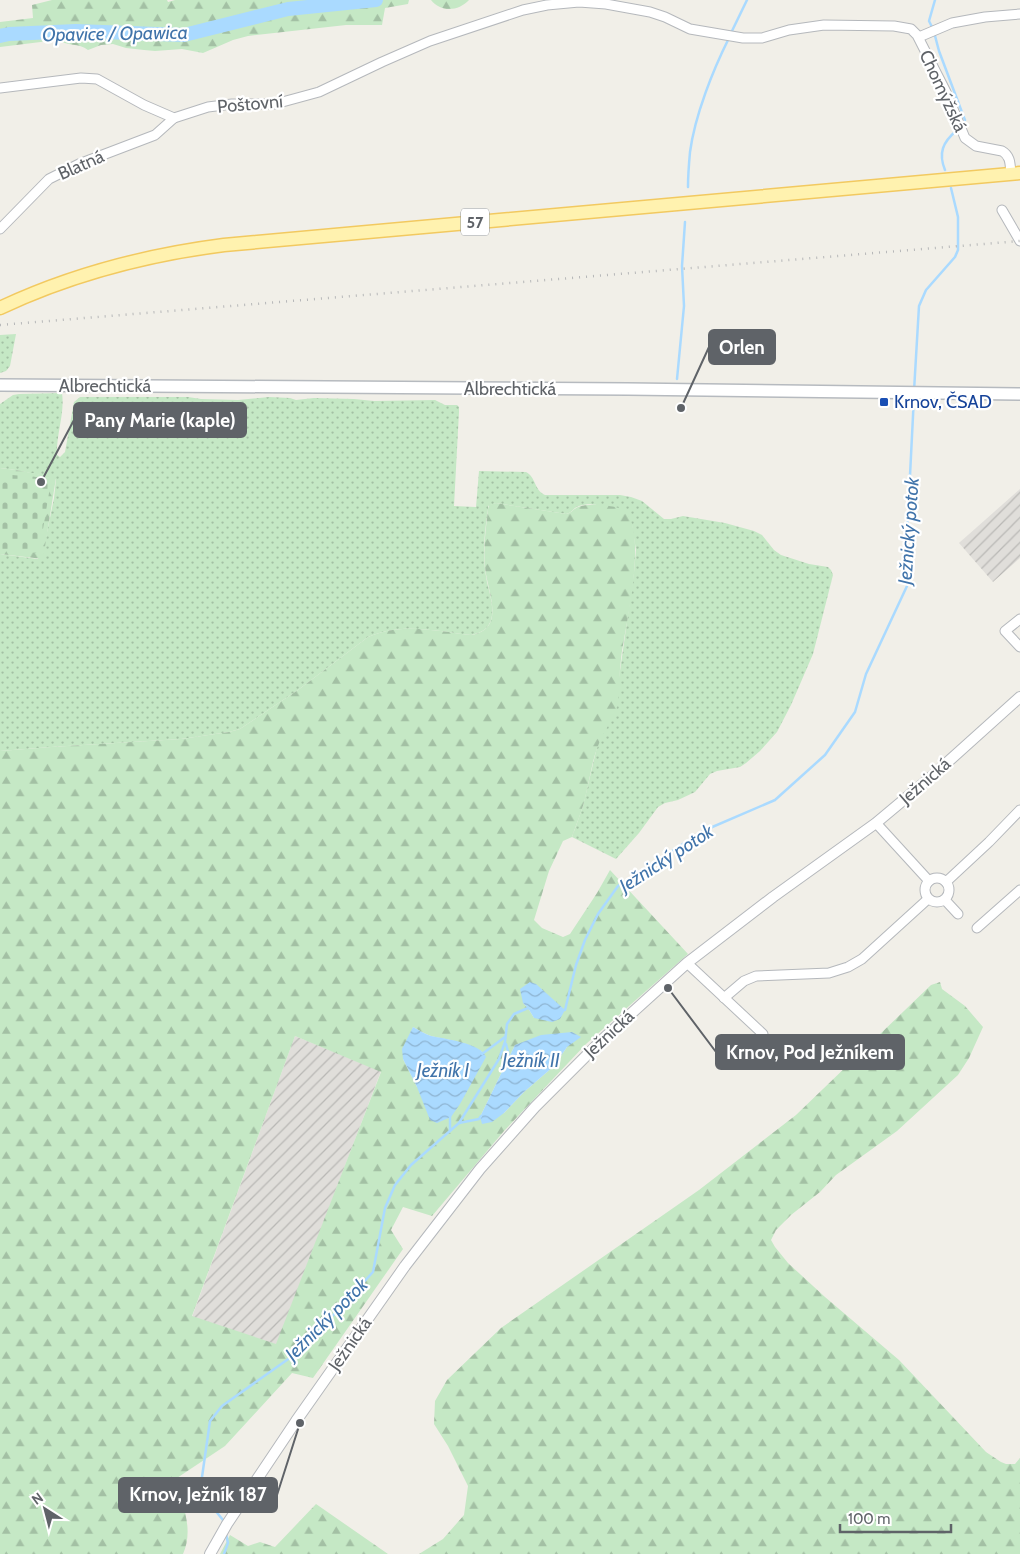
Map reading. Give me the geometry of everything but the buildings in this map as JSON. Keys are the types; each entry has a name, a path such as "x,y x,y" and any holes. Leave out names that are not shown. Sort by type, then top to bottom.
{"main road":[{"name":"57","path":"0,308 77,276 170,253 224,245 1016,174"},
{"name":"Albrechtická","path":"0,385 628,389 1020,394"}],"street":[{"name":"Poštovní","path":"174,118 208,107 232,104 275,104 296,99 319,92 430,41 523,10 564,3 593,3 650,12 690,29 729,36 762,38 807,26 869,25 907,28 919,37"},
{"path":"919,37 952,23 985,17 1020,14"},
{"name":"Chomýžská","path":"919,37 946,92 963,136 976,146 1005,153 1016,174"},
{"path":"0,88 81,78 97,80 144,105 174,118"},
{"name":"Blatná","path":"0,229 49,179 79,164 155,135 174,118"},
{"path":"1002,210 1020,241"},
{"path":"1020,619 1005,631 1020,648"},
{"name":"Ježnická","path":"210,1554 227,1524 296,1421 405,1266 480,1168 535,1107 602,1040 687,963 876,822 938,771 1020,697"},
{"path":"946,882 1020,810"},
{"path":"876,822 929,881"},
{"path":"941,878 946,882 949,888 945,900 933,902 928,899 925,893 925,886 929,881 941,878"},
{"path":"977,928 1020,890"},
{"path":"724,998 744,981 756,976 829,973 848,967 862,959 928,899"},
{"path":"945,900 958,914"},
{"path":"687,963 763,1034"}],"shaded area":[{"path":"1020,489 1020,558 993,582 959,543"},
{"path":"295,1036 381,1071 277,1345 192,1317"}],"green space":[{"path":"52,0 167,0 168,2 175,0 409,0 408,4 385,8 382,25 346,25 248,36 233,40 203,53 182,49 144,50 113,44 101,45 88,50 81,46 57,40 0,47 0,22 33,18 32,5"},
{"path":"431,0 469,0 455,8 445,9"},
{"path":"16,334 10,366 6,371 0,373 0,335"},
{"path":"62,393 63,401 57,447 57,455 60,457 65,452 74,402 80,397 188,397 238,400 269,397 296,400 314,398 374,401 435,400 445,405 457,405 459,412 454,506 476,507 479,471 526,472 532,477 541,493 545,495 620,495 642,501 664,519 683,516 725,523 754,531 762,535 774,550 781,555 809,564 828,567 831,570 833,575 813,654 777,732 760,751 740,767 710,774 695,792 658,807 639,833 616,859 572,837 583,806 597,747 604,730 619,678 636,550 632,525 607,508 594,504 579,506 566,514 496,503 488,506 484,546 485,570 491,598 492,614 491,621 481,632 471,635 406,629 381,632 368,637 298,690 240,729 229,732 181,739 0,751 0,554 38,559 43,552 56,479 0,468 0,404 13,395"},
{"path":"0,468 56,478 43,559 0,554"},
{"path":"0,474 48,478 50,480 39,553 0,550"},
{"path":"496,503 566,514 582,506 614,507 623,510 631,521 634,537 633,581 621,659 617,706 600,740 583,805 572,837 563,841 549,871 534,920 542,928 563,937 570,934 610,870 688,954 586,1044 504,1131 432,1216 403,1207 391,1230 403,1249 313,1378 292,1373 225,1446 174,1480 186,1517 188,1535 183,1554 0,1554 0,751 181,739 229,732 240,729 298,690 368,637 381,632 406,629 471,635 482,631 489,625 492,617 491,596 484,559 489,505","holes":["530,982 534,1018 523,1003","413,1027 431,1036 465,1044 484,1053 417,1087 403,1059","295,1036 381,1072 276,1344 192,1316","515,1045 567,1047 554,1066 524,1092 504,1113 480,1117"]},
{"path":"940,982 942,989 965,1006 983,1027 969,1058 958,1075 897,1131 836,1175 820,1192 791,1215 776,1230 771,1240 788,1263 899,1360 986,1452 1006,1464 1015,1464 1020,1458 1020,1554 419,1554 443,1539 464,1515 468,1486 448,1446 434,1424 435,1401 447,1380 501,1328 699,1190 796,1115 931,985"},
{"path":"316,1504 388,1554 220,1554 230,1535 248,1546 260,1542 275,1547"}],"water":[{"path":"530,982 536,984 565,1010 560,1019 552,1022 534,1018 523,1003 520,989"},
{"name":"Ježník I","path":"413,1027 431,1036 470,1045 483,1052 486,1057 451,1117 437,1123 430,1120 403,1059 402,1049"},
{"name":"Ježník II","path":"572,1032 581,1037 567,1047 554,1066 524,1092 504,1113 492,1122 482,1124 480,1117 515,1045 541,1035"}],"waterway":[{"name":"Opavice / Opawica","path":"0,36 76,31 184,35 288,9 376,0"},
{"path":"731,33 747,0"},
{"name":"Ježnický potok","path":"932,27 929,21 935,0"},
{"name":"Ježnický potok","path":"934,32 939,51 965,120 963,125"},
{"path":"688,187 692,138 700,108 729,38"},
{"name":"Ježnický potok","path":"945,170 942,158 943,148 956,131"},
{"name":"Ježnický potok","path":"914,391 919,306 926,290 955,257 958,250 958,217 951,188"},
{"path":"677,379 684,306 682,266 685,222"},
{"name":"Ježnický potok","path":"563,1010 565,1010 576,965 585,940 598,914 618,886 703,831 775,800 825,755 855,712 866,674 907,586 906,555 914,396"},
{"name":"Ježnický potok","path":"223,1524 223,1520 205,1498 201,1484 210,1421 222,1406 301,1350 373,1272 385,1208 395,1185 411,1165 459,1123 499,1059 505,1042 507,1024 514,1014 528,1008 531,1009"},
{"path":"482,1054 505,1037"},
{"path":"506,1044 510,1060"},
{"path":"450,1115 450,1131"},
{"path":"459,1123 479,1119 481,1116"},
{"name":"Ježnický potok","path":"224,1554 228,1543 226,1534"}],"railway":[{"path":"0,325 1020,241"}],"place":[{"name":"Krnov, ČSAD","path":"884,402"},
{"name":"Orlen","path":"681,408"},
{"name":"Pany Marie (kaple)","path":"41,482"},
{"name":"Krnov, Pod Ježníkem","path":"668,988"},
{"name":"Krnov, Ježník 187","path":"300,1423"}]}
